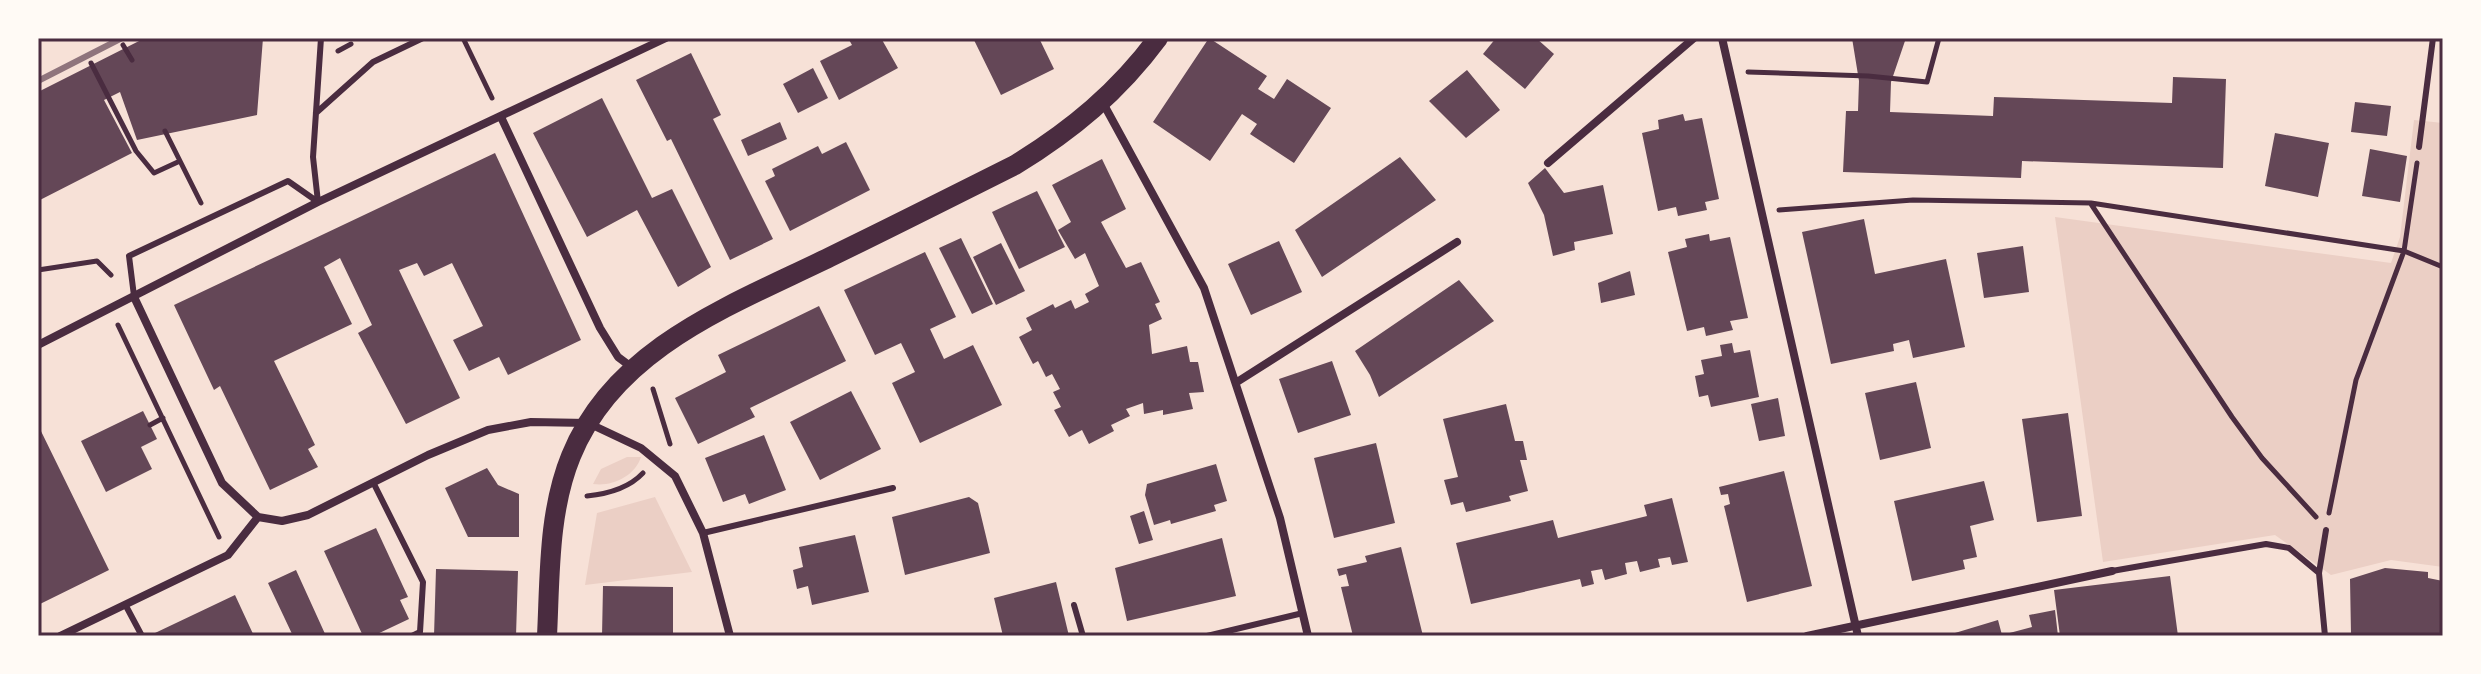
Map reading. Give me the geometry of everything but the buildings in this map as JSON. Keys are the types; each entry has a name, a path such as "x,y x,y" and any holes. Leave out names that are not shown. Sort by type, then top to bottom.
{"main road":[{"path":"547,636 558,499 571,456 588,423 615,386 679,332 1015,165 1057,139 1103,103 1158,38"}],"street":[{"path":"38,345 135,299 318,202 666,38"},
{"path":"1548,163 1694,38"},
{"path":"1722,38 1858,636"},
{"path":"1103,103 1204,288 1280,518 1308,636"},
{"path":"501,117 612,347 634,369"},
{"path":"1237,382 1457,242"},
{"path":"135,299 222,483 258,517 282,521 308,515 488,430 531,422 588,423 656,457 675,476 703,533 730,636"},
{"path":"60,636 228,555 258,517"},
{"path":"1807,636 2112,571"}],"lane":[{"path":"318,202 313,157 321,38"},
{"path":"316,113 373,62 423,38"},
{"path":"2419,147 2433,38"},
{"path":"135,299 129,256 288,181 318,202"},
{"path":"373,482 423,582 420,632 412,636"},
{"path":"703,533 893,488"},
{"path":"2325,636 2319,573 2326,530"},
{"path":"2112,571 2266,544 2289,548 2319,573"},
{"path":"1074,605 1083,636"},
{"path":"126,606 142,636"},
{"path":"1207,636 1303,613"}],"path":[{"path":"463,38 483,78"},
{"path":"1731,72 1868,76 1927,82 1939,38"},
{"path":"123,45 132,60"},
{"path":"91,63 131,146 154,173 180,161"},
{"path":"165,131 202,204"},
{"path":"2326,530 2338,453 2356,380 2404,251 2419,147"},
{"path":"1763,212 1913,200 2091,203 2404,251 2443,267"},
{"path":"2091,203 2232,417 2326,530"},
{"path":"38,270 97,261"},
{"path":"111,309 228,555"},
{"path":"634,369 652,386 666,422 675,476"},
{"path":"150,425 163,418"},
{"path":"558,499 604,495 636,481 656,457"}],"shaded area":[{"path":"2414,120 2443,123 2443,567 2391,560 2331,575 2275,535 2103,562 2055,217 2391,263 2400,237"},
{"path":"627,457 641,457 628,475 608,484 593,484 601,469"},
{"path":"655,497 692,572 585,585 597,513"}],"railway":[{"path":"38,81 122,38"}]}
